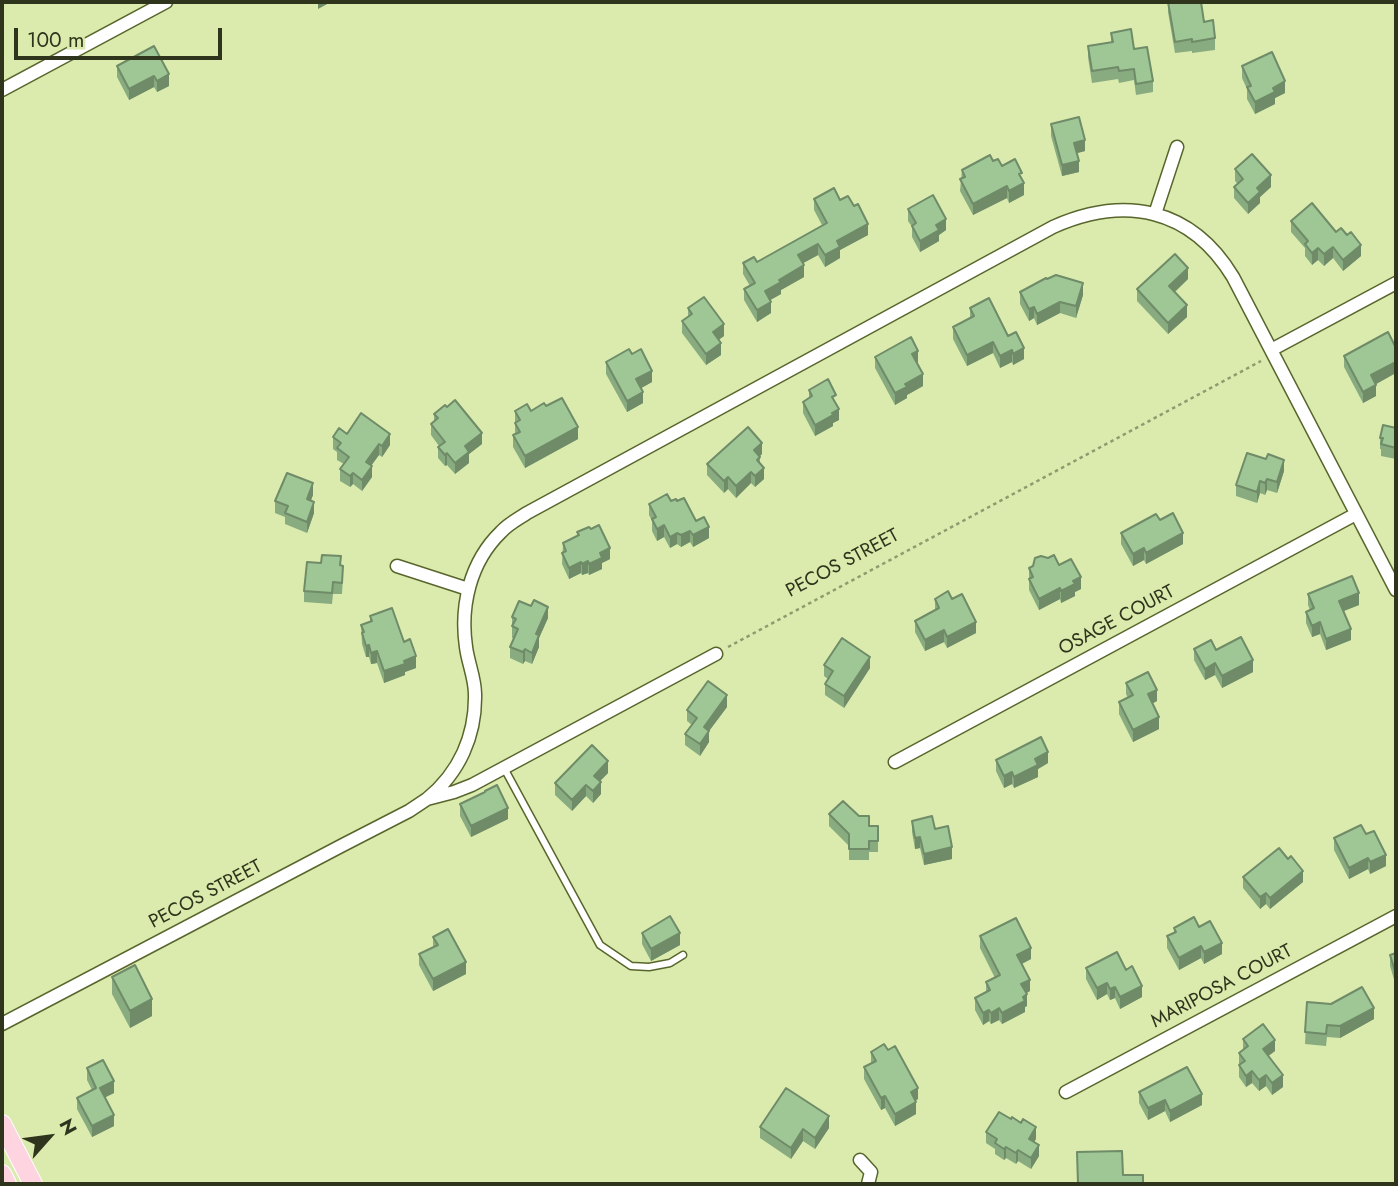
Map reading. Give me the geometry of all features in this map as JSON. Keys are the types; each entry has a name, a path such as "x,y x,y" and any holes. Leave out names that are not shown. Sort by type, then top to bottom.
{"main road":[{"path":"2,1124 33,1184"},
{"path":"2,1143 23,1184"},
{"path":"2,1174 7,1184"}],"street":[{"path":"2,90 166,2"},
{"path":"1155,214 1177,147"},
{"name":"PECOS STREET","path":"2,1024 428,799 460,761 470,737 474,718 474,686 463,623 468,589 486,549 501,531 527,513 1054,227 1075,217 1102,211 1135,210 1155,214 1180,225 1219,257 1233,277 1272,352"},
{"path":"1396,283 1272,352 1396,590"},
{"name":"OSAGE COURT","path":"895,762 1356,514"},
{"path":"397,566 468,589"},
{"name":"PECOS STREET","path":"428,799 472,785 716,654"},
{"name":"MARIPOSA COURT","path":"1066,1092 1396,916"},
{"path":"860,1160 871,1172 868,1184"}],"lane":[{"path":"504,768 600,946 631,966 649,967 670,963 683,955"}],"path":[{"name":"PECOS STREET","path":"716,654 1272,352"}],"building":[{"path":"1168,2 1201,2 1204,22 1213,20 1215,38 1175,42"},
{"path":"1131,29 1134,49 1147,47 1153,81 1136,84 1134,69 1119,71 1118,67 1092,71 1088,46 1113,42 1111,33"},
{"path":"154,46 169,74 157,81 154,76 129,89 117,66"},
{"path":"1272,52 1285,81 1273,88 1275,92 1255,102 1247,87 1251,86 1242,66"},
{"path":"1079,117 1085,140 1074,143 1079,161 1062,165 1051,124"},
{"path":"1252,154 1271,175 1257,188 1260,192 1248,203 1234,187 1243,179 1235,169"},
{"path":"990,155 993,161 998,159 1002,166 1015,159 1024,183 1009,191 1007,186 973,204 960,179 965,177 962,170"},
{"path":"834,188 840,200 848,196 854,206 858,204 868,224 837,241 840,247 825,255 818,244 798,255 804,265 765,291 771,302 757,310 744,289 755,283 743,263 754,257 757,262 827,223 814,199"},
{"path":"933,195 946,219 936,225 939,230 920,241 912,226 916,223 908,209"},
{"path":"1312,203 1336,232 1341,228 1347,235 1351,232 1361,245 1343,260 1333,247 1324,254 1318,248 1312,253 1305,244 1308,241 1291,221"},
{"path":"1175,254 1188,268 1169,286 1187,305 1168,323 1137,289"},
{"path":"1056,275 1083,283 1076,306 1060,302 1037,314 1034,307 1029,309 1020,292"},
{"path":"704,297 724,324 713,332 721,343 706,354 682,321 692,314 688,308"},
{"path":"989,298 1008,336 1016,332 1024,348 1013,354 1012,350 1000,356 993,342 967,355 953,327 974,316 970,308"},
{"path":"1388,332 1396,348 1396,362 1371,375 1376,385 1363,392 1344,356"},
{"path":"911,337 918,351 912,354 923,374 895,393 875,357"},
{"path":"629,349 632,354 641,349 652,371 636,379 643,392 627,401 606,362"},
{"path":"828,379 836,395 832,397 839,409 815,425 803,402 812,396 809,390"},
{"path":"562,398 578,427 525,456 513,435 520,432 515,423 520,420 515,411 527,404 531,411 544,403 546,406"},
{"path":"455,400 482,433 465,446 469,452 455,463 438,447 445,442 431,424 438,418 434,414"},
{"path":"361,413 390,434 366,462 372,466 362,480 353,473 350,476 340,469 349,457 337,448 341,443 333,437 339,428 347,434"},
{"path":"1383,425 1396,428 1396,448 1381,444"},
{"path":"748,427 762,443 754,450 760,457 757,460 764,468 755,476 751,472 736,486 728,477 724,481 707,464"},
{"path":"1247,453 1266,459 1268,454 1284,460 1277,482 1267,479 1265,483 1260,481 1257,492 1236,485"},
{"path":"287,473 313,483 307,499 314,502 307,522 285,513 288,506 275,501"},
{"path":"667,494 671,501 684,498 696,521 704,517 709,527 693,535 690,531 670,537 664,525 657,529 652,519 656,517 649,504"},
{"path":"1173,513 1183,533 1146,553 1144,548 1133,554 1121,533 1156,514 1160,520"},
{"path":"599,525 610,548 600,553 602,558 589,564 588,561 582,564 581,562 569,568 562,553 566,551 563,543 579,535 577,532"},
{"path":"322,555 341,556 342,583 333,582 332,593 304,591 307,562 321,563"},
{"path":"1054,555 1059,565 1071,559 1081,577 1073,581 1075,584 1039,599 1029,579 1033,577 1029,568 1033,566 1035,558"},
{"path":"1352,576 1359,593 1339,601 1351,629 1326,639 1320,622 1312,626 1306,612 1314,608 1308,594"},
{"path":"948,591 952,599 962,594 976,622 947,637 944,630 925,640 915,621 939,608 935,599"},
{"path":"534,600 548,607 536,634 539,635 532,653 525,649 523,652 510,647 518,629 512,626 516,619 512,617 519,601 531,606"},
{"path":"392,608 404,642 410,639 416,656 404,661 405,664 384,671 377,651 371,653 369,645 366,646 361,625 372,621 370,616"},
{"path":"1241,637 1253,660 1222,676 1215,663 1205,669 1194,649 1211,640 1216,650"},
{"path":"842,638 870,657 844,696 825,684 833,671 824,665"},
{"path":"1148,672 1157,690 1148,694 1159,717 1133,730 1119,702 1133,695 1126,683"},
{"path":"708,681 727,695 704,727 709,731 700,744 685,734 697,718 687,710"},
{"path":"1041,737 1048,752 1035,759 1038,765 1014,777 1012,772 1004,776 996,760"},
{"path":"592,745 608,761 594,776 601,782 593,791 586,785 572,800 555,783"},
{"path":"497,785 508,808 471,826 460,804"},
{"path":"843,801 859,816 869,816 869,826 878,826 878,841 869,841 869,849 849,849 849,834 829,814"},
{"path":"932,816 935,829 948,826 952,847 924,854 920,837 915,838 912,821"},
{"path":"1361,825 1366,834 1374,831 1386,855 1370,862 1368,858 1349,868 1334,838"},
{"path":"1279,848 1288,859 1291,856 1303,871 1270,898 1266,893 1260,897 1243,877"},
{"path":"670,916 680,933 651,949 642,933"},
{"path":"1194,917 1199,927 1210,921 1222,943 1204,952 1201,946 1179,958 1167,936 1176,932 1174,928"},
{"path":"1016,918 1031,948 1017,955 1030,980 1021,984 1027,994 1023,997 1025,1001 1002,1013 999,1008 991,1013 989,1010 983,1013 975,998 990,990 986,982 1000,975 980,936"},
{"path":"448,929 466,962 433,979 419,954 438,945 433,937"},
{"path":"1117,952 1126,970 1132,966 1142,986 1120,997 1115,987 1110,989 1107,983 1097,988 1086,968"},
{"path":"1396,953 1396,974 1390,955"},
{"path":"135,965 152,999 130,1011 112,977"},
{"path":"1362,987 1374,1008 1340,1026 1327,1025 1326,1034 1305,1032 1307,1002 1331,1004"},
{"path":"1263,1024 1275,1040 1263,1049 1283,1075 1272,1083 1266,1075 1259,1080 1252,1071 1246,1076 1239,1065 1245,1061 1239,1053 1248,1046 1243,1039"},
{"path":"884,1044 888,1050 895,1046 918,1088 911,1092 916,1102 895,1114 885,1096 881,1098 864,1067 876,1061 871,1052"},
{"path":"103,1060 114,1081 100,1088 114,1115 92,1126 77,1098 96,1088 87,1068"},
{"path":"1187,1067 1202,1094 1170,1111 1165,1100 1148,1108 1139,1092"},
{"path":"786,1088 829,1116 815,1138 803,1129 791,1148 760,1127"},
{"path":"999,1112 1021,1123 1023,1119 1036,1127 1029,1139 1039,1145 1031,1158 1018,1150 1016,1153 1006,1147 1004,1149 995,1143 997,1139 986,1132"},
{"path":"1122,1151 1123,1175 1143,1175 1143,1184 1078,1184 1077,1152"}]}
